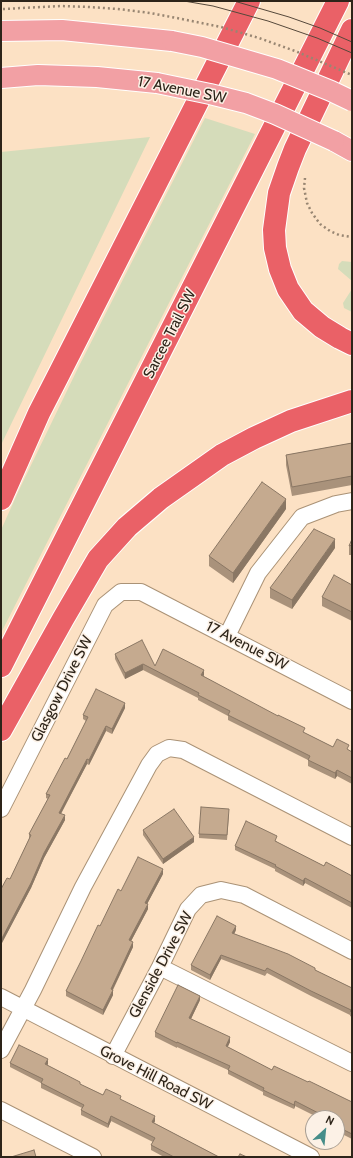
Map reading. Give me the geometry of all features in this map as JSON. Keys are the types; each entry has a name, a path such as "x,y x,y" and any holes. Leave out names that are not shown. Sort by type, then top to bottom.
{"highway":[{"path":"1,499 39,413 249,1"},
{"name":"Sarcee Trail SW","path":"1,666 338,1"},
{"path":"352,30 295,149 280,193 274,230 275,248 280,269 288,289 303,311 322,327 352,344"},
{"path":"1,730 98,560 127,527 161,498 222,455 291,421 352,401"}],"main road":[{"path":"1,31 62,30 172,41 202,47 277,68 352,101"},
{"name":"17 Avenue SW","path":"1,78 38,75 97,77 157,83 210,94 246,103 275,114 334,141 352,152"}],"street":[{"path":"227,636 258,573 302,517 336,504 352,501"},
{"name":"Glasgow Drive SW","path":"1,809 105,604 122,592 141,592"},
{"name":"17 Avenue SW","path":"141,592 352,701"},
{"path":"1,1050 23,1009 83,887 149,765 157,754 169,748 183,750 352,837"},
{"name":"Glenside Drive SW","path":"113,1056 160,967 188,909 201,895 222,890 244,895 352,951"},
{"path":"160,967 352,1063"},
{"name":"Grove Hill Road SW","path":"1,998 311,1157"},
{"path":"1,1110 93,1157"}],"path":[{"path":"4,9 89,6 182,19 259,38 295,51 352,75 349,81"},
{"path":"305,177 304,188 307,203 320,224 339,235 352,237"}],"green space":[{"path":"205,118 255,134 1,633 1,530 78,368"},
{"path":"150,137 1,445 1,152"},
{"path":"342,261 352,262 352,281 338,269 339,264"},
{"path":"352,289 352,312 344,308 343,303"}],"building":[{"path":"352,443 352,476 292,487 286,455"},
{"path":"262,482 286,499 233,573 209,556"},
{"path":"314,529 335,539 292,600 270,588"},
{"path":"334,575 352,585 352,612 322,597"},
{"path":"142,640 155,666 163,649 204,670 201,675 278,716 305,728 303,732 333,747 337,739 349,745 347,749 352,752 352,778 337,770 335,773 308,760 310,756 228,715 230,711 143,664 125,673 115,654"},
{"path":"96,689 125,703 112,729 106,726 89,760 87,759 59,813 65,815 44,853 31,883 1,940 1,889 7,878 10,879 31,835 29,834 50,795 46,794 65,758 67,759 88,717 83,715"},
{"path":"201,807 229,809 227,835 199,834"},
{"path":"174,809 194,837 163,859 143,830"},
{"path":"246,821 277,836 275,841 324,866 326,862 352,876 352,903 305,878 303,881 275,866 276,865 235,846"},
{"path":"138,857 163,869 145,903 148,904 129,940 133,942 103,1010 66,991 98,925 100,926 118,889 121,891"},
{"path":"217,916 236,926 232,933 288,954 315,968 315,970 352,988 352,1013 350,1011 351,1010 267,968 265,971 221,955 210,975 191,965"},
{"path":"178,985 200,996 189,1018 230,1037 226,1046 272,1070 274,1066 352,1102 352,1134 345,1130 345,1110 312,1110 295,1101 294,1105 263,1090 264,1088 228,1070 230,1066 155,1032"},
{"path":"19,1045 48,1059 45,1064 80,1082 80,1084 103,1095 106,1089 121,1096 120,1099 155,1116 152,1122 219,1157 174,1157 151,1145 155,1138 111,1116 108,1124 81,1110 84,1105 41,1083 43,1079 10,1063"},
{"path":"34,1150 36,1157 11,1157"},
{"path":"240,1154 247,1157 238,1157"}],"tram line":[{"path":"184,1 213,6 268,21 317,38 352,53"},
{"path":"234,1 289,17 320,28 352,42"}]}
